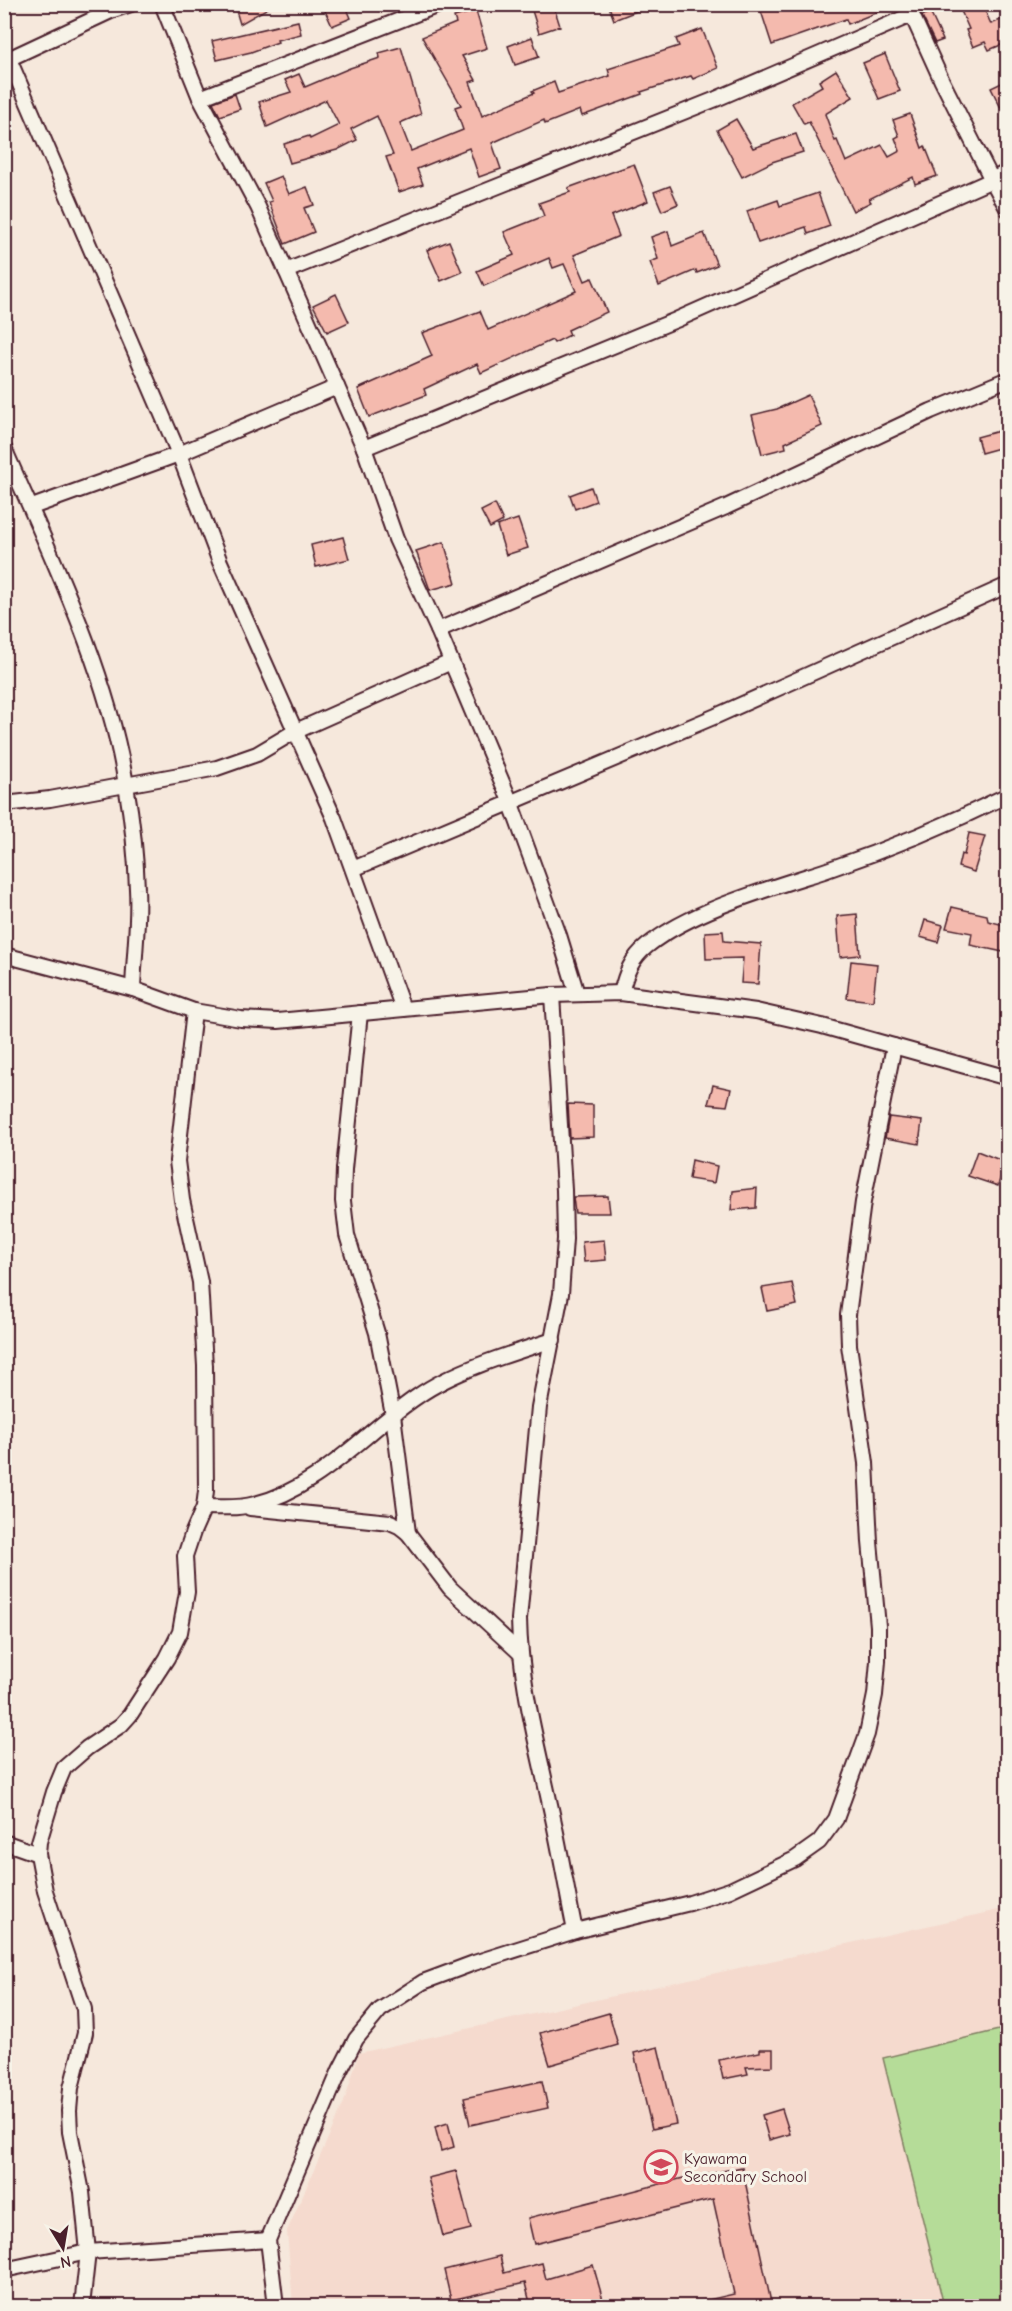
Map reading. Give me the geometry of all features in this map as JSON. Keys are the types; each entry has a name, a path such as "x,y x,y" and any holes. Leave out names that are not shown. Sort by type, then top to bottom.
{"street":[{"path":"131,4 112,8 7,60 179,454 220,562 334,818 403,1009"},
{"path":"162,4 200,98 258,207 364,448 396,538 438,630 510,801 559,935 577,994"},
{"path":"200,98 441,4"},
{"path":"286,271 716,99 909,10 1008,210"},
{"path":"364,448 697,311 1008,171"},
{"path":"438,630 726,507 931,411 1008,379"},
{"path":"32,507 179,454 337,387"},
{"path":"4,447 32,507 93,661 109,711 126,784 137,891 133,989"},
{"path":"353,869 726,711 1008,585"},
{"path":"4,804 50,799 217,768 257,754 294,732 451,662"},
{"path":"621,993 627,971 639,954 662,935 692,919 776,886 909,840 1008,795"},
{"path":"4,955 133,989 194,1011 241,1020 278,1021 552,995 621,993 756,1011 822,1026 1008,1078"},
{"path":"552,995 565,1239 561,1294 540,1407 519,1619 519,1652 523,1684 575,1931"},
{"path":"82,2307 88,2252 82,2192 70,2132 69,2111 71,2088 85,2033 84,2009 45,1891 38,1854 39,1842 64,1768 87,1748 121,1725 130,1715 175,1643 183,1622 187,1582 185,1556 204,1507 206,1491 205,1366 200,1282 182,1200 177,1161 194,1011"},
{"path":"360,1013 344,1169 343,1201 347,1235 377,1333 393,1415 408,1533"},
{"path":"276,2307 268,2240 340,2070 356,2039 380,2010 423,1982 474,1963 575,1931 690,1903 730,1890 795,1859 819,1842 836,1819 867,1734 875,1695 878,1626 870,1542 866,1463 849,1345 848,1315 863,1202 894,1046"},
{"path":"239,1507 267,1500 326,1469 420,1394 508,1354 553,1340"},
{"path":"204,1507 239,1507 390,1522 399,1526 408,1533 450,1587 519,1652"},
{"path":"4,1842 38,1854"},
{"path":"4,2270 88,2252 268,2240"}],"shaded area":[{"name":"Kyawama Secondary School","path":"1007,1908 1007,2306 293,2306 287,2231 344,2102 359,2053"}],"green space":[{"path":"1007,2028 1007,2306 944,2306 883,2058"}],"building":[{"path":"234,4 275,4 240,24"},
{"path":"322,4 345,4 351,18 332,26"},
{"path":"530,4 553,4 560,26 539,33"},
{"path":"608,4 652,4 652,5 614,20"},
{"path":"771,4 895,5 848,24 846,19 772,45 760,8"},
{"path":"958,4 982,4 991,24 1003,19 1008,30 1008,42 989,50 985,42 973,47 966,30 969,29"},
{"path":"476,11 487,48 462,56 476,80 470,82 482,116 554,82 558,93 610,76 608,69 679,46 676,39 702,29 718,68 693,79 691,76 641,92 642,94 582,116 580,110 545,124 544,120 492,143 501,169 479,177 469,148 417,169 423,184 399,192 386,157 393,155 377,116 351,129 357,140 337,150 290,163 284,144 309,136 310,139 339,125 326,100 267,127 259,102 291,92 285,80 299,74 305,87 380,58 379,53 401,47 421,114 400,123 411,151 463,130 455,107 461,105 422,37 456,23 454,17"},
{"path":"930,12 943,40 935,43 922,16"},
{"path":"298,21 301,34 277,40 278,42 251,52 217,60 212,41"},
{"path":"532,37 539,57 515,65 508,46"},
{"path":"885,54 900,91 879,99 863,63"},
{"path":"836,70 853,97 825,114 846,162 882,145 889,157 900,151 895,138 899,136 893,120 910,114 922,148 925,146 937,176 915,184 913,177 869,199 871,202 853,211 809,122 804,124 792,103 822,86 819,81"},
{"path":"1008,80 1008,122 991,88"},
{"path":"235,94 240,109 220,116 213,102"},
{"path":"736,119 753,148 796,134 803,152 772,162 742,177 717,130"},
{"path":"634,164 648,201 611,216 619,236 574,255 585,281 592,278 607,312 568,330 570,335 554,343 552,340 481,373 477,364 424,389 426,395 369,417 358,389 432,356 422,333 480,311 488,330 576,291 564,264 553,268 549,258 484,286 477,271 514,255 504,232 544,216 539,203 570,192 568,188"},
{"path":"281,176 289,194 307,187 314,205 304,208 314,232 285,244 264,183"},
{"path":"670,186 678,204 662,211 654,192"},
{"path":"818,193 830,226 808,234 806,227 758,243 747,211 778,200 780,206"},
{"path":"668,231 672,246 704,233 717,265 697,273 696,270 659,286 650,262 658,259 651,237"},
{"path":"449,241 462,272 441,281 427,250"},
{"path":"336,294 349,322 327,332 313,305"},
{"path":"808,395 822,426 785,443 786,448 762,454 752,415 777,409"},
{"path":"999,431 1003,447 981,453 977,437"},
{"path":"591,487 596,501 575,509 570,495"},
{"path":"495,504 503,521 490,528 481,511"},
{"path":"518,519 528,548 506,555 497,526"},
{"path":"343,537 349,559 316,567 311,545"},
{"path":"444,542 456,583 430,590 416,551"},
{"path":"969,833 985,836 974,872 958,867 961,854 964,855"},
{"path":"952,907 987,915 988,921 1008,926 1008,953 970,945 972,933 946,928"},
{"path":"857,914 860,955 840,957 837,916"},
{"path":"925,920 943,925 938,942 920,937"},
{"path":"723,931 724,941 761,944 758,984 741,983 743,958 706,959 705,932"},
{"path":"851,961 877,964 873,1001 847,998"},
{"path":"713,1085 731,1089 727,1106 708,1104"},
{"path":"568,1104 593,1105 593,1137 570,1138"},
{"path":"889,1117 922,1121 919,1144 885,1138"},
{"path":"977,1151 1005,1162 998,1186 968,1176"},
{"path":"692,1160 717,1166 714,1183 689,1179"},
{"path":"757,1188 756,1208 731,1210 733,1191"},
{"path":"608,1196 610,1213 575,1213 573,1197"},
{"path":"604,1240 606,1260 584,1262 582,1242"},
{"path":"792,1283 797,1305 767,1311 762,1288"},
{"path":"609,2013 618,2045 550,2065 540,2033"},
{"path":"658,2047 676,2124 652,2129 634,2053"},
{"path":"760,2049 773,2049 773,2066 746,2067 748,2074 723,2079 719,2060 760,2052"},
{"path":"542,2081 548,2108 470,2125 464,2098"},
{"path":"782,2109 790,2134 769,2140 762,2115"},
{"path":"448,2123 454,2147 441,2151 435,2127"},
{"path":"742,2167 772,2307 705,2307 704,2301 734,2294 713,2199 534,2244 528,2218 695,2175 695,2177"},
{"path":"456,2171 471,2229 443,2236 428,2178"},
{"path":"500,2256 504,2273 542,2263 546,2279 593,2265 605,2307 531,2307 525,2283 451,2300 444,2270"}],"place":[{"name":"Kyawama Secondary School","path":"661,2167"}]}
